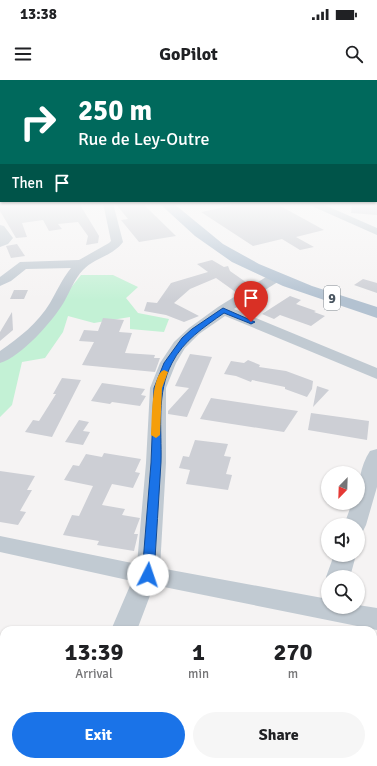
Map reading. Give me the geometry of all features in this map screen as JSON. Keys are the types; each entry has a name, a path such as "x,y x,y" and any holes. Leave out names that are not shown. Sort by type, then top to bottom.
{"main road":[{"name":"9","path":"201,235 238,260 276,277 377,313"}],"street":[{"path":"0,243 4,242 7,238 5,235"},
{"path":"0,358 32,334 57,304 67,284 82,264 113,246 117,242 115,235"},
{"path":"0,282 6,280 16,269 24,265 82,264"},
{"path":"126,626 139,590 148,575 156,463 158,388 168,363 179,345 194,331 223,310 276,277"},
{"path":"223,310 377,374"},
{"path":"357,518 377,455"},
{"path":"0,544 148,575 321,607"},
{"path":"355,614 377,619"}],"green space":[{"path":"81,275 113,275 138,287 126,298 138,313 169,319 164,332 130,329 130,317 94,323 68,316 63,332 45,358 22,362 12,405 0,417 0,360 45,320"}],"building":[{"path":"14,235 26,235 27,237 16,238"},
{"path":"87,235 98,235 98,243 86,245"},
{"path":"133,235 176,236 139,242"},
{"path":"236,235 304,235 296,237 314,247 300,250 282,239 253,246"},
{"path":"17,244 25,256 11,258 6,246"},
{"path":"212,260 224,267 228,266 230,271 250,285 237,293 216,278 190,289 174,303 199,316 184,322 166,315 144,311 147,302 157,303 171,283 208,272 197,264"},
{"path":"363,279 377,283 377,293 354,285"},
{"path":"14,290 28,290 24,299 10,299"},
{"path":"290,296 301,300 296,304 325,316 311,326 280,315 274,319 262,314"},
{"path":"12,312 13,330 0,341 0,332"},
{"path":"103,318 124,320 119,332 132,333 125,353 155,355 154,358 160,358 155,372 82,365 94,342 79,341 84,330 98,331"},
{"path":"190,354 212,357 187,417 168,414 168,411 189,388 175,386"},
{"path":"248,360 260,365 259,367 286,371 313,381 312,389 307,397 285,389 285,387 252,380 251,382 236,376 224,374 231,361 244,363"},
{"path":"62,378 81,380 52,437 25,432 33,420 39,421 56,394 53,394"},
{"path":"102,383 145,389 141,395 146,396 140,406 91,401"},
{"path":"317,386 329,390 313,407"},
{"path":"211,398 298,411 284,432 200,419"},
{"path":"311,413 369,421 367,440 308,430"},
{"path":"79,420 89,422 83,431 90,432 83,445 65,442"},
{"path":"195,440 228,444 224,456 231,457 226,474 232,475 228,490 186,484 190,470 179,468 183,456 189,457"},
{"path":"104,453 141,459 135,472 140,473 133,488 112,484 102,505 125,509 122,515 140,518 134,534 138,534 134,551 97,545 99,541 63,535 72,515 79,516 93,486 64,480 73,465 79,466 86,454 102,457"},
{"path":"0,471 35,476 27,490 32,490 20,511 26,512 18,525 0,522"}],"slow traffic":[{"path":"156,435 158,388 164,372"}],"route":[{"path":"148,575 156,463 158,388 168,363 179,345 185,339 223,310 251,322"}]}
